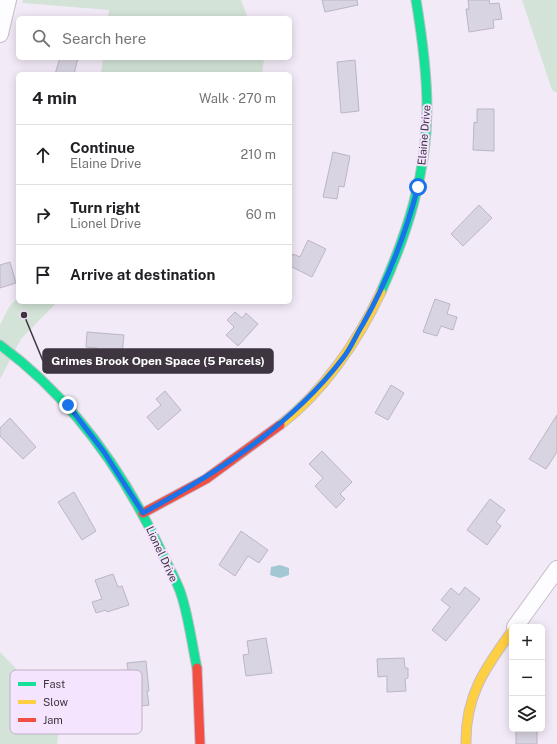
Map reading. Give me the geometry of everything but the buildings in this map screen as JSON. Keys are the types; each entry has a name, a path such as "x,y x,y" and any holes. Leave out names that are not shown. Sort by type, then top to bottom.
{"street":[{"path":"0,34 8,0"},
{"name":"Elaine Drive","path":"143,513 200,482 284,422 314,392 343,358 381,292 407,230 418,187 425,148 427,106 425,59 416,0"},
{"name":"Lionel Drive","path":"0,345 26,364 68,405 104,452 143,513 182,596 198,671 200,744"},
{"path":"517,624 557,570"},
{"path":"466,744 467,717 474,690 494,655 509,635"}],"green space":[{"path":"23,0 241,0 247,16 108,16 109,10 22,3"},
{"path":"522,0 557,0 557,93 552,90"},
{"path":"103,60 264,60 262,72 101,72"},
{"path":"16,299 16,304 55,304 21,339 0,379 0,325 9,307"},
{"path":"0,652 17,670 10,670 10,734 58,734 57,744 0,744"}],"water":[{"path":"280,565 289,568 289,575 280,578 270,575 271,567"}],"traffic: fast":[{"path":"381,292 399,248 414,203 426,133 427,109 425,68 416,0"},
{"path":"0,345 50,388 73,413 94,438 131,494 147,523 180,591 187,614 197,668"}],"traffic: slow":[{"path":"280,425 311,397 338,364 362,329 381,292"},
{"path":"466,744 469,711 478,683 485,670 509,635"}],"traffic: jam":[{"path":"143,513 206,479 280,425"},
{"path":"197,668 200,744"}],"place":[{"name":"Grimes Brook Open Space (5 Parcels)","path":"24,315"}],"route":[{"path":"68,405 104,452 143,513 200,482 284,422 314,392 343,358 381,292 407,230 418,187"}]}
